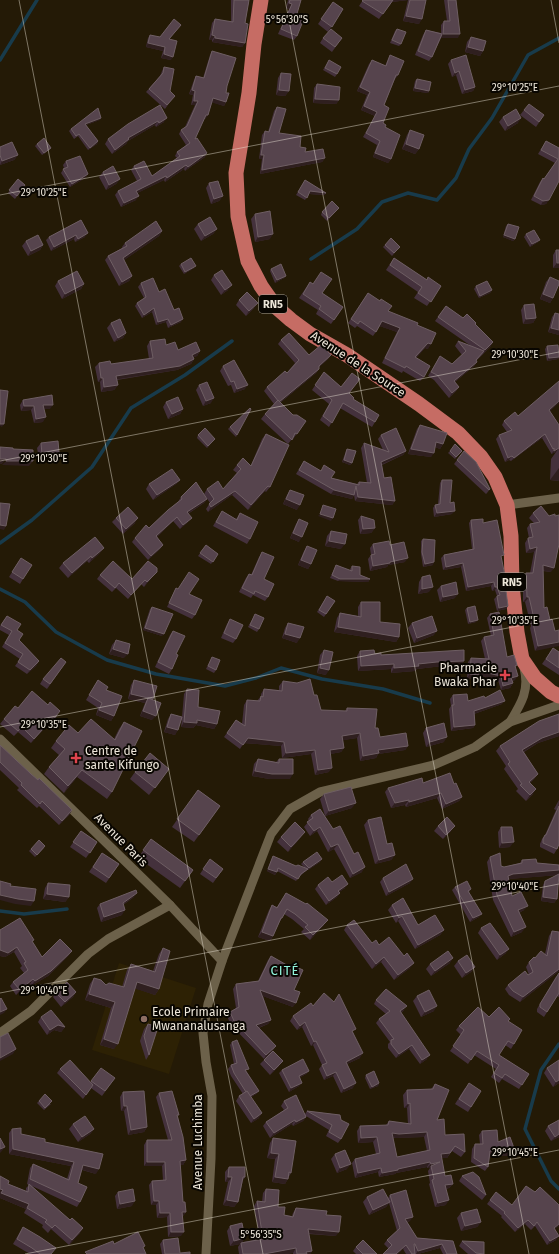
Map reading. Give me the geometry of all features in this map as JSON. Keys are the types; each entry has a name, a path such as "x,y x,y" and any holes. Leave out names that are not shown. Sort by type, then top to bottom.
{"highway":[{"name":"Avenue de la Source","path":"261,0 249,94 236,172 238,216 248,261 261,286 275,306 291,320 310,334 347,355 379,376 458,432 481,458 495,477 507,505 511,536 512,585 517,632 522,659 535,678 551,692 559,696"}],"street":[{"path":"507,505 559,498"},
{"path":"510,722 525,695 527,679 522,659"},
{"path":"510,722 559,705"},
{"name":"Avenue Luchimba","path":"206,1254 211,1159 212,1096 203,1033 208,1004 222,961 271,834 290,809 320,792 434,765 475,747 510,722"},
{"name":"Avenue Paris","path":"0,739 170,905 222,961"},
{"path":"0,1033 31,1011 88,954 108,940 170,905"}],"shaded area":[{"name":"Ecole Primaire Mwananalusanga","path":"119,963 196,988 169,1074 92,1050"}],"building":[{"path":"234,0 249,0 245,23 248,24 245,43 215,38 215,36 212,35 215,19 233,22"},
{"path":"290,0 301,0 296,17 303,21 297,36 281,29 292,4 289,3"},
{"path":"393,0 383,14 362,1"},
{"path":"410,0 426,0 422,19 406,16"},
{"path":"448,0 456,0 460,34 443,34 444,21 450,21"},
{"path":"333,2 343,9 332,27 321,19"},
{"path":"174,19 181,25 169,39 177,41 173,57 164,54 165,47 148,43 150,35 160,37"},
{"path":"331,29 342,38 335,47 323,38"},
{"path":"397,29 406,32 401,44 392,40"},
{"path":"426,30 442,34 432,57 418,51"},
{"path":"471,37 486,41 483,51 468,47"},
{"path":"212,51 236,58 227,86 226,93 229,93 226,102 213,98 208,115 206,115 195,139 197,138 207,153 188,167 186,165 167,178 166,176 136,191 139,196 124,203 118,191 141,179 134,166 144,161 152,176 180,156 177,152 190,143 181,130 187,126 198,101 194,101 195,91 192,90 196,76 204,78"},
{"path":"390,55 404,61 398,75 396,75 384,105 389,108 383,123 386,125 385,127 400,135 391,159 375,153 380,141 366,133 377,112 364,106 370,92 360,87 372,60 386,66"},
{"path":"466,55 475,87 465,90 459,71 455,73 451,60"},
{"path":"329,60 341,67 337,74 325,68"},
{"path":"164,67 174,69 170,91 175,96 167,105 149,89 163,73"},
{"path":"281,73 291,74 289,91 279,90"},
{"path":"417,79 431,82 429,91 415,88"},
{"path":"317,84 340,87 339,100 315,99"},
{"path":"529,104 544,115 539,122 524,110"},
{"path":"160,105 167,118 159,123 158,121 128,138 129,139 115,150 108,139 128,124"},
{"path":"277,107 286,109 279,133 301,136 300,147 306,148 305,152 323,149 325,158 262,170 264,155 261,155 265,131 269,132"},
{"path":"98,108 101,118 85,124 98,141 90,148 79,134 76,136 71,129"},
{"path":"516,109 521,118 508,126 503,117"},
{"path":"410,130 424,135 419,149 406,144"},
{"path":"44,138 51,148 44,153 37,144"},
{"path":"546,141 559,148 559,181 549,200 543,201 534,196 543,178 544,179 558,159 541,150"},
{"path":"12,142 18,155 2,161 0,147"},
{"path":"80,156 88,174 72,184 63,169 68,167 66,161"},
{"path":"113,166 120,179 109,185 103,172"},
{"path":"18,179 25,185 17,196 9,190"},
{"path":"305,180 326,193 310,191 307,198 298,192"},
{"path":"218,181 223,196 214,199 209,183"},
{"path":"332,201 339,208 329,218 322,212"},
{"path":"270,211 273,234 258,237 255,214"},
{"path":"210,217 217,229 205,236 198,224"},
{"path":"81,220 88,233 78,239 76,235 54,247 49,237"},
{"path":"156,221 162,231 123,258 132,276 122,282 108,256 127,246 125,243"},
{"path":"508,224 519,227 515,239 504,235"},
{"path":"534,230 540,240 532,244 526,234"},
{"path":"38,235 43,245 31,251 26,241"},
{"path":"391,238 400,247 394,253 385,245"},
{"path":"556,250 559,250 559,263 557,263"},
{"path":"191,258 196,266 185,272 181,264"},
{"path":"394,258 427,280 428,277 441,286 431,302 418,293 422,287 390,265"},
{"path":"281,264 286,276 277,280 271,269"},
{"path":"222,270 232,285 225,290 214,275"},
{"path":"77,271 84,284 65,294 58,281"},
{"path":"321,272 332,279 322,293 343,307 334,320 319,309 321,306 303,294 310,282 313,284"},
{"path":"550,277 559,281 553,298 543,294"},
{"path":"153,278 159,292 165,289 174,310 179,308 183,319 171,325 168,319 158,322 154,308 144,315 137,303 146,297 141,283"},
{"path":"487,281 492,290 480,296 476,286"},
{"path":"247,292 258,303 249,311 239,300"},
{"path":"368,293 380,301 381,299 392,306 388,311 418,323 417,325 436,333 431,344 428,343 415,357 430,366 424,377 406,366 405,368 385,358 400,328 382,321 376,332 360,321 358,324 351,319"},
{"path":"534,304 536,318 526,319 524,305"},
{"path":"446,306 463,318 467,314 493,342 485,350 438,317"},
{"path":"555,313 559,314 559,330 551,328"},
{"path":"120,319 126,333 118,338 111,323"},
{"path":"289,333 309,355 321,345 331,355 319,366 319,369 279,402 267,387 285,371 287,373 299,360 281,340"},
{"path":"165,339 166,345 175,342 178,350 196,342 200,351 192,355 194,359 180,366 116,376 118,385 104,387 99,363 110,361 111,364 153,358 150,341"},
{"path":"458,341 484,351 476,360 477,362 454,381 459,387 452,393 437,375 431,372 440,356 452,364 466,351"},
{"path":"558,345 559,357 549,358 547,346"},
{"path":"234,360 248,385 237,389 234,381 231,382 223,366"},
{"path":"324,372 341,387 352,373 360,379 349,393 354,398 353,399 379,415 375,422 343,403 332,423 323,416 332,400 315,385"},
{"path":"559,381 559,401 549,410 559,425 559,448 554,451 554,448 553,449 545,434 514,458 512,456 508,458 499,435 512,430 504,421 515,412 518,416"},
{"path":"207,382 214,398 206,401 199,385"},
{"path":"0,390 8,391 4,424 0,424"},
{"path":"52,395 53,405 43,405 46,417 36,419 34,406 24,406 23,400"},
{"path":"178,397 183,409 172,414 166,402"},
{"path":"278,400 293,415 297,415 306,421 297,434 295,433 292,440 265,414"},
{"path":"250,408 251,409 237,435 230,427"},
{"path":"420,425 447,433 443,444 436,442 434,453 411,449"},
{"path":"205,428 215,439 208,446 198,435"},
{"path":"396,428 406,451 381,462 384,478 391,477 395,501 358,497 356,486 354,495 334,490 299,470 304,461 321,471 324,465 335,472 331,478 359,485 359,482 371,483 364,443 389,452 381,435"},
{"path":"266,434 289,445 270,487 268,486 251,505 235,491 211,507 209,504 214,499 207,489 218,481 223,489 241,469 237,465 243,458 251,466"},
{"path":"58,441 59,452 42,454 41,443"},
{"path":"455,444 462,451 456,457 450,451"},
{"path":"0,447 33,450 33,461 6,461 6,459 0,459"},
{"path":"347,449 356,451 352,463 344,460"},
{"path":"464,451 476,462 490,489 489,490 457,460"},
{"path":"172,469 180,480 157,495 149,484"},
{"path":"442,480 452,480 450,503 454,502 455,511 437,513 435,505 440,504"},
{"path":"196,482 207,499 187,512 192,518 183,525 177,517 156,536 163,545 151,556 135,538 146,525 149,528 182,499 181,497"},
{"path":"290,490 304,495 300,505 286,499"},
{"path":"0,503 10,504 6,526 0,525"},
{"path":"323,505 336,509 333,518 320,514"},
{"path":"541,506 549,516 555,514 555,516 559,515 559,544 554,568 543,565 544,608 547,607 550,620 552,619 555,631 559,630 559,642 538,646 533,623 535,623 529,597 527,597 526,573 533,573 537,547 530,549 528,538 533,537 530,524 540,522 533,513"},
{"path":"128,507 138,518 126,529 116,518"},
{"path":"222,511 237,520 240,513 258,522 250,539 216,522"},
{"path":"361,516 374,520 375,528 363,529"},
{"path":"299,519 308,523 302,537 293,533"},
{"path":"483,519 483,523 497,520 504,555 501,556 508,606 499,608 497,596 500,595 494,582 468,587 463,563 446,567 444,555 474,549 471,520"},
{"path":"331,531 347,534 345,544 329,541"},
{"path":"95,537 104,548 92,558 91,556 72,573 63,563"},
{"path":"423,539 435,540 434,562 425,564 422,552"},
{"path":"389,541 390,545 404,542 408,558 373,566 371,555 375,554 373,544"},
{"path":"206,545 218,554 213,562 200,553"},
{"path":"307,546 317,550 311,564 301,560"},
{"path":"262,552 274,557 264,579 274,584 268,597 255,591 254,594 242,588 249,574 252,575"},
{"path":"21,558 32,565 23,579 12,572"},
{"path":"113,561 132,579 148,561 157,568 157,572 147,582 145,580 131,595 119,583 115,588 100,575"},
{"path":"336,565 352,571 352,566 360,567 360,575 370,579 340,579 332,575"},
{"path":"189,572 199,579 189,594 202,600 195,615 169,603 176,588 178,589"},
{"path":"430,575 433,587 422,589 422,577"},
{"path":"456,582 458,594 443,597 441,586"},
{"path":"327,596 335,601 326,614 319,610"},
{"path":"361,602 380,602 380,622 400,624 399,637 338,627 340,613 361,617"},
{"path":"475,606 478,620 470,622 467,608"},
{"path":"152,607 173,614 164,634 145,628"},
{"path":"499,612 507,657 514,655 518,676 511,678 513,683 503,686 501,676 479,671 479,675 470,674 471,658 489,659 484,637 494,635 490,614"},
{"path":"255,614 264,618 259,629 250,625"},
{"path":"7,616 21,624 17,630 23,634 19,640 39,661 30,670 18,662 23,654 5,643 12,631 1,625"},
{"path":"432,616 437,631 417,638 412,623"},
{"path":"230,619 243,625 236,639 224,633"},
{"path":"288,623 304,627 300,638 285,634"},
{"path":"173,631 185,636 176,654 178,655 172,669 158,662"},
{"path":"116,640 130,644 128,654 113,649"},
{"path":"553,648 559,652 559,668 546,659"},
{"path":"324,650 333,652 329,670 320,668"},
{"path":"374,650 375,654 381,653 381,655 464,650 464,661 437,662 418,664 419,666 394,668 394,664 361,666 360,651"},
{"path":"212,657 220,660 216,670 208,666"},
{"path":"61,658 66,662 50,684 43,679"},
{"path":"310,679 314,695 317,695 321,710 347,711 347,708 377,709 375,728 378,728 380,737 406,733 408,746 378,750 379,753 363,756 360,733 342,736 344,748 330,750 332,768 318,770 315,750 286,753 284,742 248,738 243,745 227,733 236,720 245,726 247,700 260,701 261,696 263,697 264,689 282,691 283,681 297,683"},
{"path":"98,680 108,687 106,690 122,696 114,716 99,710 102,703 89,695"},
{"path":"134,680 157,686 153,699 131,694"},
{"path":"187,689 199,690 198,707 220,711 217,724 197,720 197,723 184,722"},
{"path":"500,690 505,701 474,711 475,725 454,727 452,705 454,705 453,695 467,694 468,701 484,696 485,698"},
{"path":"32,691 48,705 50,702 60,711 34,739 22,727 18,731 4,719 15,706 18,708"},
{"path":"148,698 161,703 156,716 143,711"},
{"path":"171,714 182,717 178,730 167,727"},
{"path":"559,714 559,732 542,738 522,750 538,774 529,782 536,789 530,795 520,785 522,784 508,764 510,762 500,746 539,721"},
{"path":"91,719 115,740 124,722 142,731 112,792 82,770 68,786 49,767 65,749 56,741 69,725 78,733"},
{"path":"444,723 447,737 430,742 426,728"},
{"path":"0,745 38,780 39,778 72,810 62,821 42,801 40,804 21,785 22,783 0,762"},
{"path":"150,753 169,769 155,788 135,772"},
{"path":"258,759 279,763 279,759 293,759 293,774 272,774 255,771"},
{"path":"450,773 454,784 456,783 462,797 446,804 441,793 409,802 409,800 395,803 388,788 422,778 423,783"},
{"path":"351,787 356,803 329,811 324,794"},
{"path":"198,790 220,806 199,835 177,819"},
{"path":"559,806 559,844 557,849 543,843 543,839"},
{"path":"320,809 333,829 340,826 354,854 358,852 365,867 353,874 338,844 331,847 320,827 314,831 307,822 313,818 311,815"},
{"path":"381,817 387,844 392,843 395,855 379,860 368,820"},
{"path":"447,817 455,826 446,835 438,826"},
{"path":"295,822 305,832 291,847 281,837"},
{"path":"501,827 512,827 514,842 502,843"},
{"path":"81,831 97,842 90,853 73,842"},
{"path":"151,839 193,870 185,881 143,850"},
{"path":"39,840 45,846 37,855 31,849"},
{"path":"317,852 322,859 309,868 303,862"},
{"path":"102,853 119,864 109,878 93,867"},
{"path":"500,853 501,866 504,867 522,863 522,860 536,859 537,863 559,865 559,870 513,874 508,876 512,896 521,892 528,906 518,910 526,927 514,932 497,895 490,857"},
{"path":"273,856 296,866 298,865 308,869 301,874 298,879 278,868 277,872 268,869"},
{"path":"210,859 223,869 216,878 203,869"},
{"path":"406,864 413,879 389,892 383,878"},
{"path":"559,874 557,899 543,897 545,881"},
{"path":"342,875 348,884 338,891 340,893 329,901 318,885 328,877 332,882"},
{"path":"0,881 11,884 10,886 36,889 34,901 0,895"},
{"path":"467,881 471,889 468,891 482,914 473,918 455,887"},
{"path":"48,883 70,885 69,897 47,894"},
{"path":"136,890 137,893 123,903 125,910 104,917 100,904"},
{"path":"286,893 306,904 307,903 328,920 313,935 305,927 308,925 287,909 273,936 262,932 272,905 277,908"},
{"path":"403,898 418,925 435,915 444,930 418,945 402,916 399,918 392,905"},
{"path":"20,918 34,940 32,941 42,957 60,939 72,951 51,971 35,981 33,979 20,990 13,982 28,970 24,963 26,962 17,947 8,953 0,950 0,930"},
{"path":"354,920 372,943 376,940 379,945 389,937 404,956 407,953 414,963 398,975 384,957 376,964 347,925"},
{"path":"490,923 509,949 500,955 481,928"},
{"path":"552,931 559,932 559,969 523,997 513,991 508,985 525,971 528,975 533,972 529,962 541,951 547,956"},
{"path":"163,948 170,951 159,989 137,982 118,1044 104,1039 115,1002 89,994 94,978 101,980 106,985 109,983 124,987 131,964 155,972"},
{"path":"448,951 453,958 435,971 430,964"},
{"path":"467,955 475,967 466,973 458,961"},
{"path":"271,956 292,968 294,966 303,970 294,990 300,992 296,1003 260,990 271,1020 256,1025 276,1046 266,1055 234,1021 230,1012 239,1007 236,984 259,981"},
{"path":"559,973 559,993 547,1012 540,1007 540,1004"},
{"path":"67,982 76,992 65,1002 56,993"},
{"path":"386,989 407,1006 400,1011 430,1055 422,1060 412,1045 399,1054 391,1044 391,1040 394,1039 379,1019 390,1011 376,1000"},
{"path":"429,990 437,1006 425,1012 417,996"},
{"path":"324,993 334,1002 339,994 356,1029 352,1031 363,1053 346,1062 356,1083 344,1089 336,1072 327,1076 322,1065 327,1063 316,1041 314,1042 305,1022 300,1026 293,1016 311,1003 313,1006"},
{"path":"1,998 7,1009 0,1012 0,999"},
{"path":"478,1007 489,1017 499,1007 510,1019 508,1021 522,1030 514,1044 508,1041 499,1055 529,1074 522,1085 505,1074 502,1078 494,1073 499,1065 477,1051 471,1060 453,1046 464,1030 459,1026"},
{"path":"51,1010 65,1027 58,1025 50,1030 41,1017"},
{"path":"148,1024 158,1027 149,1055 144,1036"},
{"path":"8,1033 16,1049 0,1058 0,1037"},
{"path":"237,1040 249,1069 245,1070 259,1091 250,1096 234,1073 231,1065 237,1063 232,1042"},
{"path":"273,1051 283,1061 274,1070 264,1060"},
{"path":"303,1059 309,1071 299,1076 302,1083 291,1088 282,1070"},
{"path":"70,1060 93,1085 86,1095 60,1069"},
{"path":"559,1060 559,1080 556,1082 547,1068"},
{"path":"101,1068 115,1078 105,1091 91,1081"},
{"path":"374,1071 379,1083 372,1087 366,1075"},
{"path":"469,1083 481,1091 471,1107 459,1099"},
{"path":"435,1084 449,1090 437,1120 444,1119 445,1135 464,1134 465,1152 455,1146 450,1153 441,1154 445,1176 451,1175 453,1184 445,1185 449,1200 438,1203 432,1180 434,1179 431,1166 440,1162 431,1164 430,1162 382,1173 381,1168 358,1173 355,1159 380,1153 377,1137 361,1138 360,1126 388,1125 389,1121 411,1124 410,1103 408,1104 407,1090 433,1089","holes":["427,1132 430,1150 397,1157 392,1133"]},
{"path":"144,1091 147,1127 131,1130 127,1106 124,1106 123,1092"},
{"path":"172,1091 179,1115 177,1115 183,1137 186,1160 180,1161 183,1202 185,1202 186,1212 182,1212 184,1232 171,1232 170,1213 160,1213 159,1201 154,1201 152,1181 166,1180 165,1162 147,1162 147,1140 172,1140 159,1093"},
{"path":"247,1091 262,1113 254,1119 239,1096"},
{"path":"45,1094 52,1101 45,1108 39,1101"},
{"path":"296,1095 306,1117 296,1122 295,1120 274,1133 266,1122 288,1108 284,1101"},
{"path":"307,1111 340,1115 341,1120 349,1124 341,1139 329,1132 332,1125"},
{"path":"85,1116 94,1129 82,1137 73,1124"},
{"path":"559,1120 559,1134 555,1137 548,1126"},
{"path":"21,1128 21,1134 45,1139 45,1142 103,1154 99,1169 83,1165 78,1183 87,1187 80,1202 30,1179 33,1164 69,1180 74,1162 13,1149 12,1129"},
{"path":"497,1130 498,1142 510,1137 515,1151 490,1151 488,1167 474,1158 475,1144 483,1144 482,1131"},
{"path":"0,1138 5,1147 0,1149"},
{"path":"273,1138 296,1141 291,1173 289,1172 288,1179 275,1177 279,1154 271,1153"},
{"path":"345,1150 351,1164 340,1168 335,1154"},
{"path":"229,1167 245,1167 245,1177 243,1177 238,1202 227,1200 232,1177 228,1177"},
{"path":"473,1172 479,1177 486,1195 462,1176"},
{"path":"0,1176 9,1181 8,1184 28,1192 29,1184 70,1220 72,1218 83,1228 72,1240 55,1225 52,1228 45,1222 47,1220 27,1208 29,1204 1,1193 3,1190 0,1189"},
{"path":"526,1186 535,1192 540,1187 559,1205 559,1224 554,1228 559,1236 550,1241 537,1222 534,1226 528,1220 518,1228 504,1213 505,1212 490,1200 496,1192 512,1205"},
{"path":"133,1189 135,1201 120,1204 118,1192"},
{"path":"266,1189 279,1190 278,1207 285,1207 284,1215 293,1217 296,1208 327,1211 326,1215 341,1216 339,1232 308,1229 312,1251 306,1252 307,1254 297,1254 296,1248 264,1254 243,1254 241,1243 263,1239 257,1201 265,1202"},
{"path":"383,1189 390,1202 373,1210 367,1197"},
{"path":"406,1190 413,1217 405,1219 417,1238 453,1241 457,1254 447,1254 442,1244 418,1251 414,1244 415,1254 412,1254 406,1245 396,1254 383,1254 392,1245 387,1240 400,1228 390,1195"},
{"path":"477,1209 481,1222 465,1226 461,1213"},
{"path":"242,1223 245,1238 234,1241 230,1226"},
{"path":"23,1227 56,1248 51,1254 40,1254 17,1239"},
{"path":"138,1232 145,1246 143,1247 146,1254 87,1254 85,1252 113,1241 114,1244"},
{"path":"178,1238 180,1253 190,1252 190,1254 165,1254 163,1240"},
{"path":"363,1240 377,1254 363,1254 356,1247"},
{"path":"462,1241 484,1242 484,1254 476,1253"}],"waterway":[{"path":"0,60 37,0"},
{"path":"311,259 357,229 382,202 408,193 437,200 456,178 469,149 492,118 528,55 559,38"},
{"path":"0,543 32,520 92,467 131,408 185,375 232,341"},
{"path":"0,589 25,602 56,632 107,660 156,674 225,686 256,678 281,668 322,679 383,689 430,703"},
{"path":"0,911 24,914 67,909"},
{"path":"559,1044 541,1070 525,1129 551,1181 559,1189"}],"place":[{"name":"Pharmacie Bwaka Phar","path":"505,675"},
{"name":"Centre de sante Kifungo","path":"76,758"},
{"name":"Ecole Primaire Mwananalusanga","path":"144,1019"}],"district":[{"name":"CITÉ","path":"285,970"}]}
